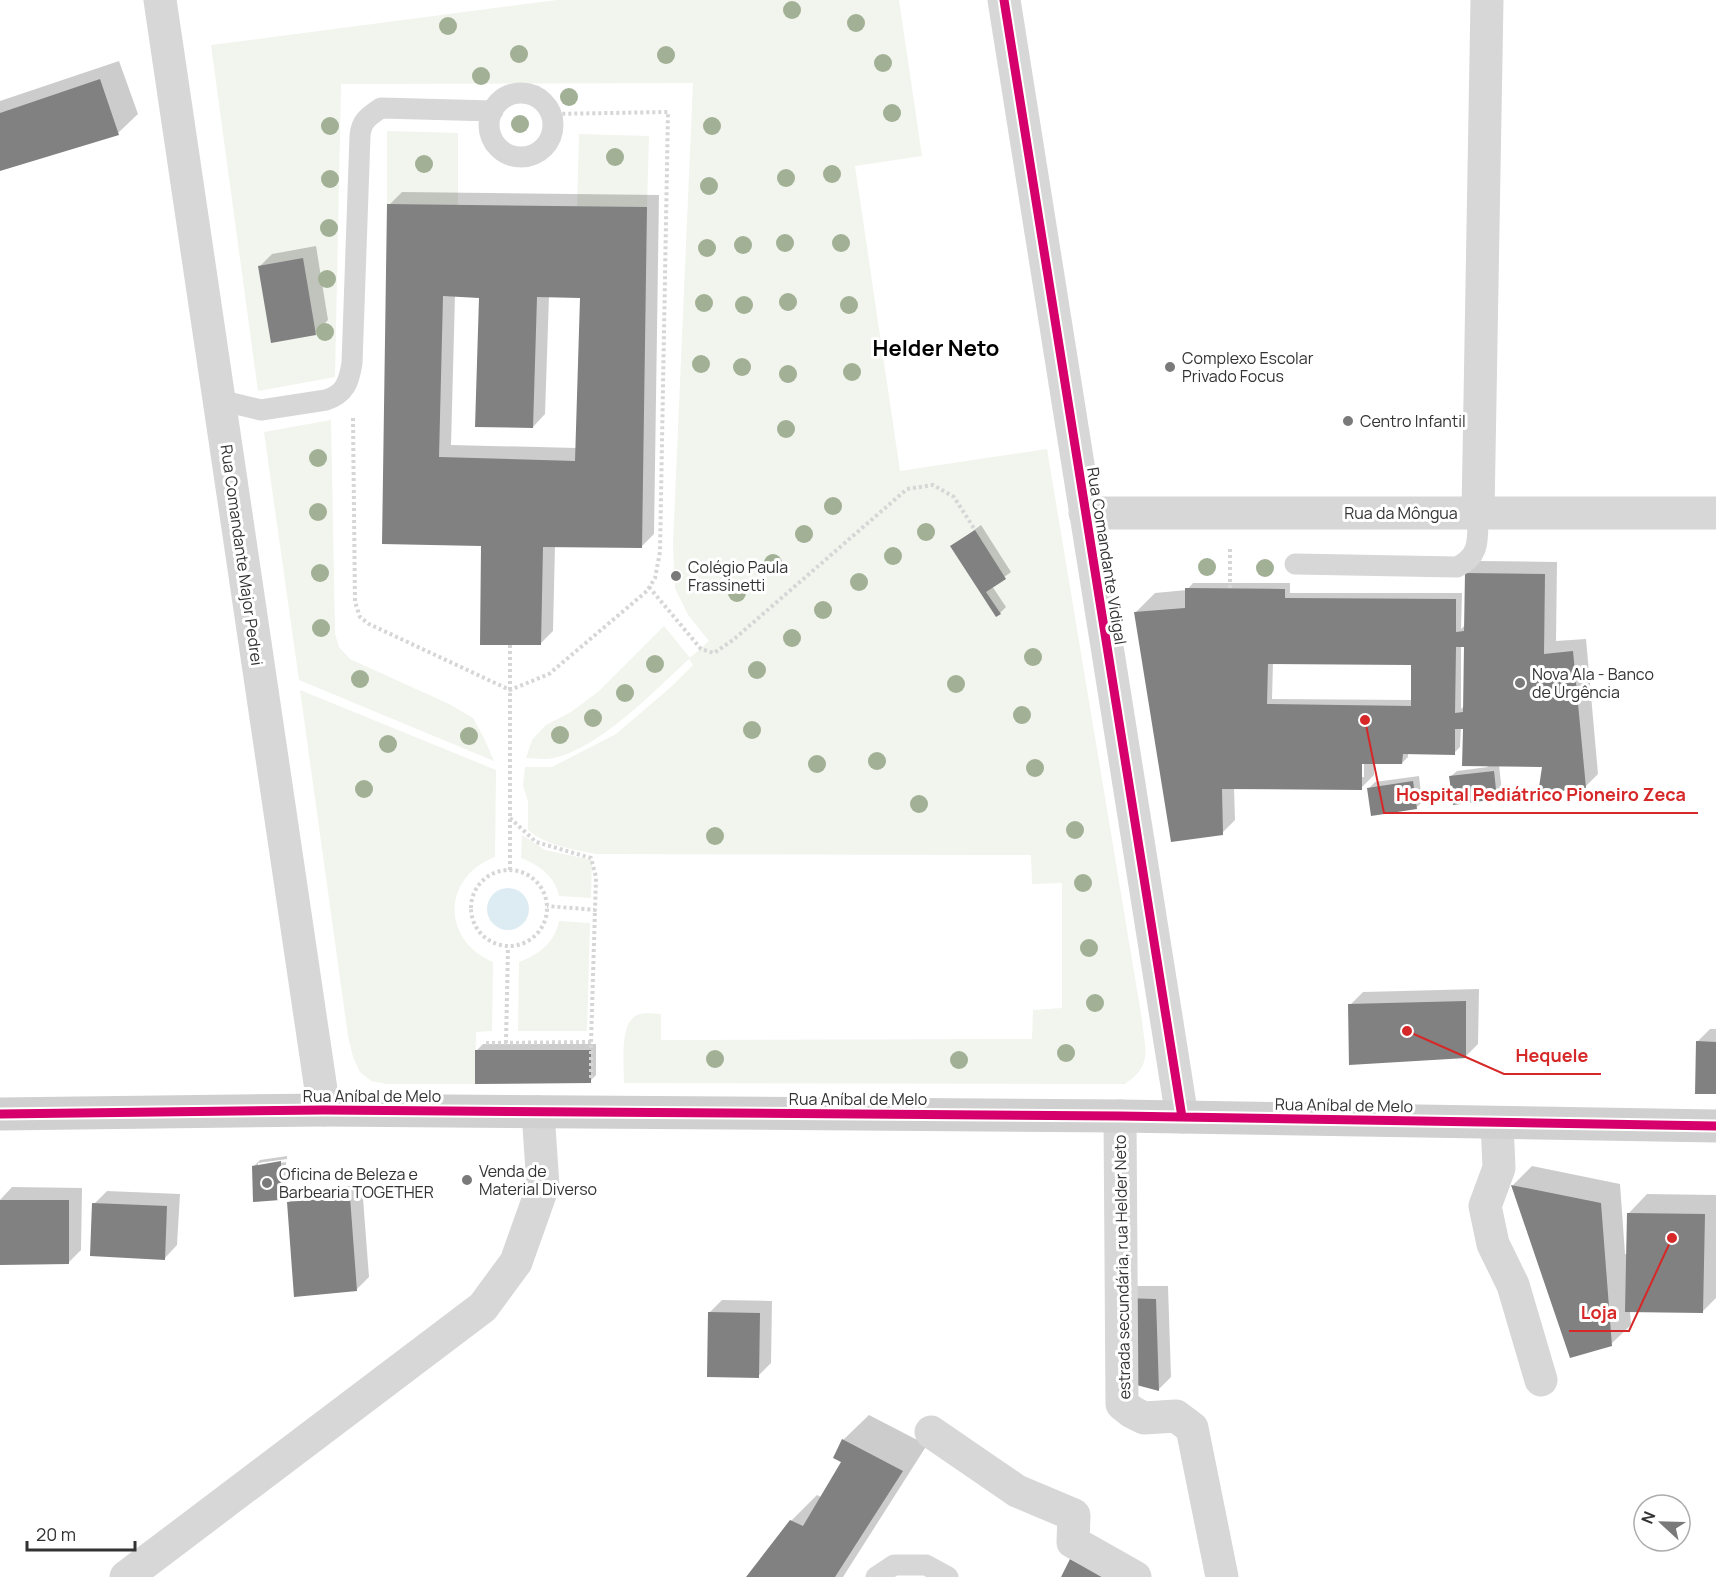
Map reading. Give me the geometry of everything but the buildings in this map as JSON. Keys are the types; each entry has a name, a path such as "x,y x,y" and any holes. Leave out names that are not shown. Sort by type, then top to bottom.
{"street":[{"name":"Rua Comandante Major Pedrei","path":"160,0 324,1110"},
{"name":"Rua Comandante Vidigal","path":"1004,0 1182,1117"},
{"path":"1478,513 1487,0"},
{"name":"Rua da Môngua","path":"1085,513 1716,513"},
{"name":"Rua Aníbal de Melo","path":"0,1114 324,1110 1120,1116 1716,1125"},
{"path":"126,1577 483,1307 516,1262 543,1186 538,1112"},
{"name":"estrada secundária, rua Helder Neto","path":"1120,1116 1122,1404 1131,1412 1144,1418 1176,1416 1192,1428 1222,1577"},
{"path":"1497,1123 1499,1168 1485,1206 1493,1244 1513,1285 1541,1380"},
{"path":"931,1432 1017,1491 1074,1515 1073,1542 1135,1577"}],"lane":[{"path":"523,93 534,96 543,102 550,114 553,121 548,142 533,155 523,157 504,152 496,146 489,127 493,111 502,99 523,93"},
{"path":"219,400 261,410 326,400 345,390 350,378 352,363 361,126 368,116 381,108 493,111"},
{"path":"1295,564 1457,567 1466,563 1477,546 1478,513"},
{"path":"876,1577 894,1565 926,1565 948,1577"}],"path":[{"path":"352,363 355,602 360,617 369,624 510,690 549,674 647,591 655,578 660,552 668,112 550,114"},
{"path":"650,587 701,649 714,653 733,640 907,489 933,485 954,497 975,530"},
{"path":"1230,542 1230,588"},
{"path":"510,645 510,870"},
{"path":"510,818 537,843 591,858 596,877 591,1083"},
{"path":"510,870 531,876 541,886 547,906 544,923 538,934 528,942 508,947 494,944 483,937 471,917 470,904 482,880 493,873 510,870"},
{"path":"547,906 595,910"},
{"path":"506,1043 508,947"},
{"path":"486,1043 591,1042"}],"shaded area":[{"path":"557,0 899,0 922,156 855,166 900,471 1047,449 1142,1020 1145,1056 1140,1070 1134,1077 1125,1084 624,1083 626,1031 633,1018 643,1014 661,1014 661,1040 1032,1039 1033,1010 1062,1008 1062,883 1032,884 1031,855 596,854 543,840 528,830 528,801 523,786 525,767 552,767 616,734 693,665 689,659 626,716 590,742 572,752 554,758 526,758 532,740 546,725 571,712 599,691 664,626 690,658 709,641 688,615 675,588 673,545 693,83 341,84 335,377 258,391 211,45","holes":["974,530 1005,579 986,592 1001,614 996,617 950,546"]},
{"path":"387,131 458,133 458,205 387,204"},
{"path":"579,134 649,136 647,207 577,207"},
{"path":"331,420 335,634 339,647 350,659 449,704 473,718 494,761 299,680 264,432"},
{"path":"300,690 496,770 495,857 478,866 465,879 457,893 455,909 457,924 464,939 476,952 493,962 492,1031 476,1032 475,1084 387,1084 371,1081 360,1072 353,1057 348,1036"},
{"path":"522,835 545,850 592,860 591,898 559,896 554,883 545,872 521,858"},
{"path":"508,888 516,889 523,894 528,901 528,917 523,924 516,929 508,930 500,929 493,924 488,917 487,909 488,901 493,894 500,889"},
{"path":"559,921 590,923 587,1031 518,1031 519,962 545,947 554,935"}],"cycle path":[{"path":"1004,0 1182,1117"},
{"path":"0,1114 324,1110 1120,1116 1716,1126"}],"place":[{"name":"Complexo Escolar Privado Focus","path":"1170,367"},
{"name":"Centro Infantil","path":"1348,421"},
{"name":"Colégio Paula Frassinetti","path":"676,576"},
{"name":"Nova Ala - Banco de Urgência","path":"1520,683"},
{"name":"Hospital Pediátrico Pioneiro Zeca","path":"1365,720"},
{"name":"Hequele","path":"1407,1031"},
{"name":"Venda de Material Diverso","path":"467,1180"},
{"name":"Oficina de Beleza e Barbearia TOGETHER","path":"267,1183"},
{"name":"Loja","path":"1672,1238"}],"district":[{"name":"Helder Neto","path":"936,348"}]}
